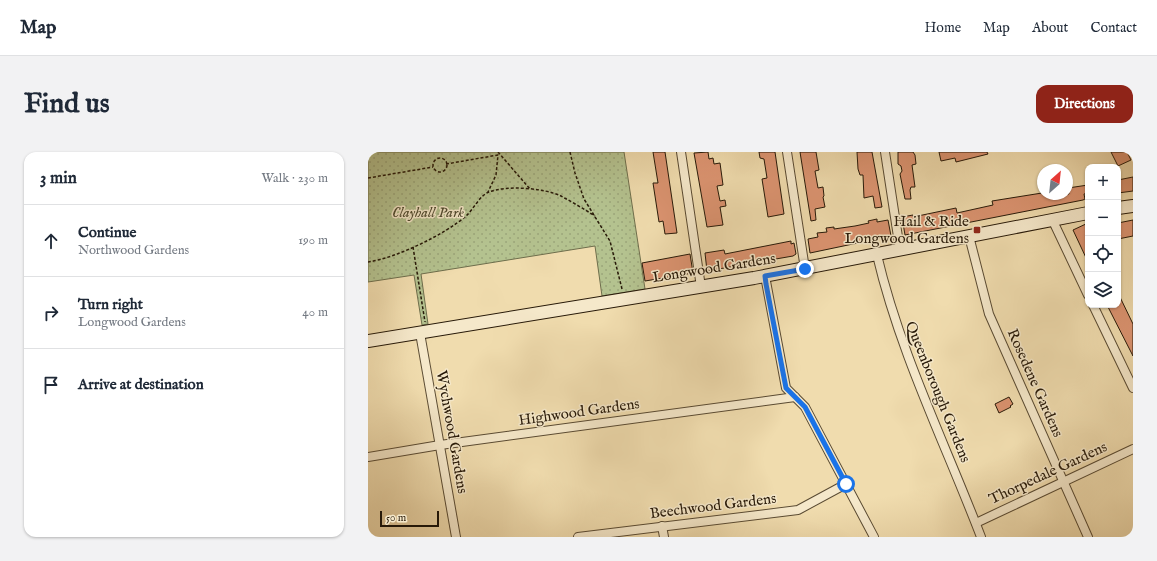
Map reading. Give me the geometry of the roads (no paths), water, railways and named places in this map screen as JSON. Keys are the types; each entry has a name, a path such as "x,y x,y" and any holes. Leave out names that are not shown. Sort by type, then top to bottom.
{"street":[{"path":"681,152 704,286"},
{"path":"787,152 805,269"},
{"path":"885,152 900,250"},
{"path":"1121,208 1133,206"},
{"name":"Longwood Gardens","path":"368,341 805,269 1085,214"},
{"path":"1052,219 1085,289"},
{"name":"Rosedene Gardens","path":"969,236 989,314 1088,537"},
{"name":"Queenborough Gardens","path":"876,255 886,295 900,336 981,537"},
{"path":"760,277 786,388 805,407 874,537"},
{"path":"1094,308 1133,388"},
{"name":"Wychwood Gardens","path":"423,332 456,537"},
{"name":"Highwood Gardens","path":"368,457 440,445 795,397"},
{"name":"Thorpedale Gardens","path":"976,523 1133,449"},
{"name":"Beechwood Gardens","path":"578,537 798,510 846,484"},
{"path":"662,526 664,537"}],"place":[{"name":"Hail & Ride Longwood Gardens","path":"977,230"}],"park label":[{"name":"Clayhall Park","path":"428,212"}]}
